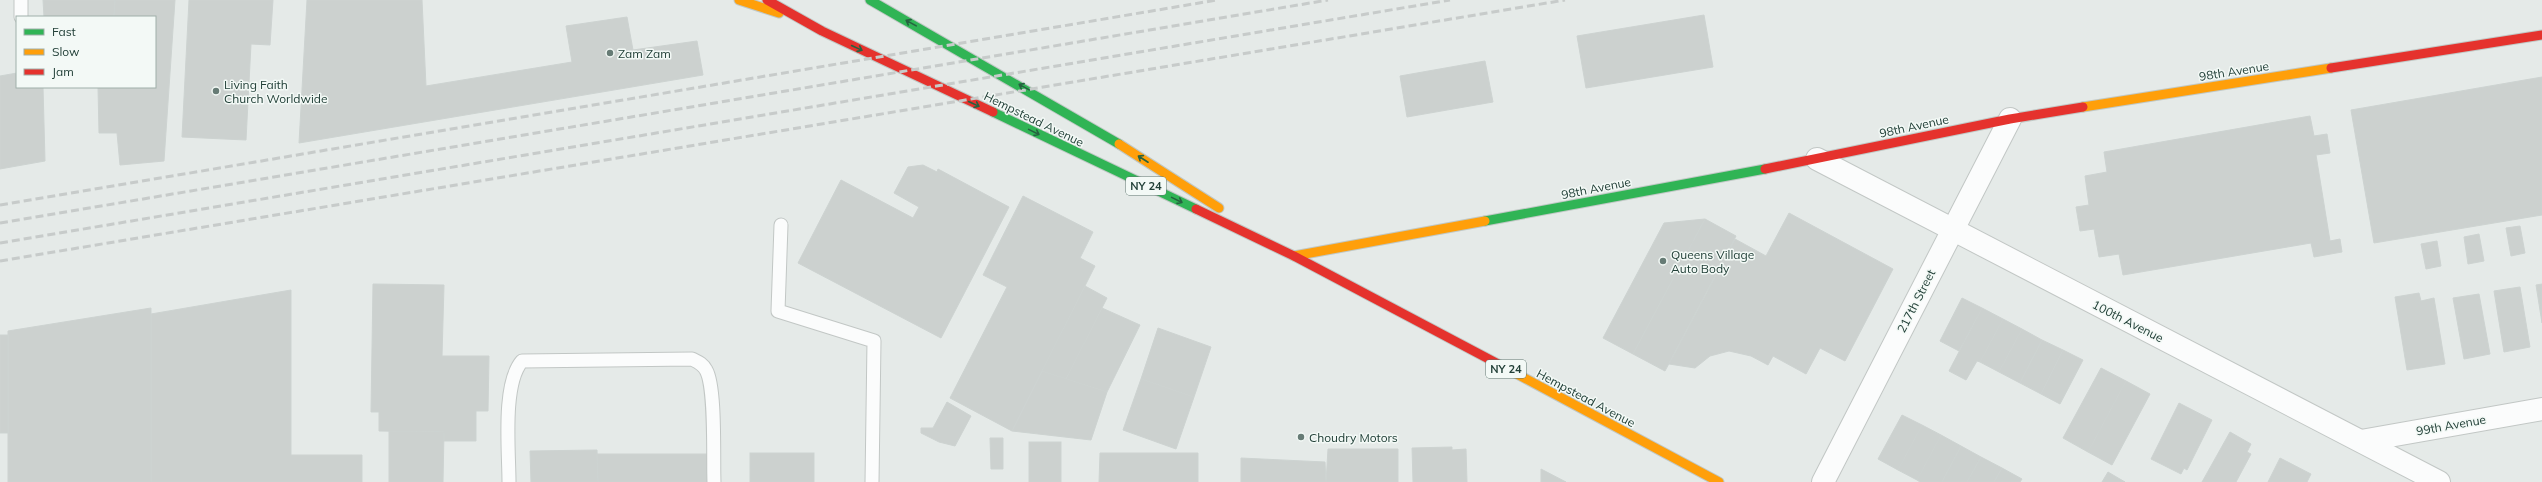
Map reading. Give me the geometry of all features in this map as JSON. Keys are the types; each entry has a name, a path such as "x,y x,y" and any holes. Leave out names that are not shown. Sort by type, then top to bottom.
{"main road":[{"name":"NY 24","path":"739,0 799,20"},
{"name":"Hempstead Avenue","path":"767,0 799,20 1294,256 1719,482"},
{"name":"Hempstead Avenue","path":"870,0 1095,128 1294,256"},
{"name":"98th Avenue","path":"1294,256 1817,159 2010,119 2542,34"}],"street":[{"name":"217th Street","path":"1823,482 2010,119"},
{"name":"100th Avenue","path":"1817,159 2438,482"},
{"name":"99th Avenue","path":"2361,441 2542,409"}],"lane":[{"path":"21,0 21,16"},
{"path":"781,226 778,311 874,341 872,482"},
{"path":"509,482 510,387 515,369 522,361 692,359 702,363 707,371 711,387 714,482"}],"building":[{"path":"43,0 115,0 114,16 44,16"},
{"path":"115,0 175,0 164,161 120,165 117,133 99,133 98,88 156,88 156,16 114,16"},
{"name":"Living Faith Church Worldwide","path":"189,0 273,0 270,45 251,44 246,140 182,137"},
{"path":"307,0 422,0 426,86 572,62 566,26 627,17 633,50 697,41 703,75 299,143"},
{"path":"1704,15 1713,67 1586,88 1577,36"},
{"path":"1485,61 1493,102 1407,117 1400,76"},
{"path":"16,73 16,88 43,88 45,161 0,169 0,76"},
{"path":"2542,77 2542,215 2374,243 2351,110"},
{"path":"2310,116 2314,136 2327,134 2330,153 2316,155 2330,241 2340,239 2342,252 2314,257 2311,243 2123,275 2119,254 2099,257 2094,229 2080,231 2076,207 2089,205 2085,176 2107,172 2104,152"},
{"path":"923,165 937,172 938,169 1009,207 941,338 798,263 841,180 913,218 919,207 894,193 908,167"},
{"path":"1023,196 1093,232 1080,258 1095,266 1012,431 950,398 1007,287 983,275"},
{"path":"1789,213 1893,269 1845,361 1820,348 1806,374 1773,356 1768,365 1751,356 1729,351 1710,356 1695,368 1669,364 1735,239 1766,256"},
{"name":"Queens Village Auto Body","path":"1705,219 1633,354 1603,338 1664,223"},
{"path":"1705,219 1736,236 1665,371 1633,354"},
{"path":"2520,226 2525,253 2511,256 2506,228"},
{"path":"2479,234 2484,261 2468,264 2464,237"},
{"path":"2437,241 2441,266 2426,269 2421,244"},
{"path":"373,284 444,285 442,356 489,356 488,411 476,411 476,441 443,441 444,432 379,431 379,412 371,412"},
{"path":"2542,284 2542,323 2536,285"},
{"path":"1085,286 1107,298 1066,379 1042,371"},
{"path":"2520,287 2530,347 2504,352 2494,291"},
{"path":"291,290 291,455 362,455 362,482 151,482 151,314"},
{"path":"2419,293 2421,301 2434,298 2445,364 2407,370 2395,297"},
{"path":"2479,294 2490,354 2464,359 2453,298"},
{"path":"1962,298 1982,308 1959,351 1940,341"},
{"path":"151,308 151,482 8,482 8,331"},
{"path":"1102,308 1140,325 1107,392 1066,379"},
{"path":"1982,308 2003,319 1980,362 1977,361 1966,380 1949,371"},
{"path":"2003,319 2022,329 1999,372 1980,362"},
{"path":"1158,328 1211,347 1194,397 1141,379"},
{"path":"2022,329 2042,340 2020,383 1999,372"},
{"path":"0,335 8,335 8,433 0,433"},
{"path":"2042,340 2063,350 2041,394 2020,383"},
{"path":"2063,350 2083,360 2060,404 2041,394"},
{"path":"2101,368 2126,381 2088,452 2063,438"},
{"path":"1042,371 1107,392 1091,440 1012,431"},
{"path":"1141,379 1194,397 1176,449 1123,430"},
{"path":"2126,381 2150,394 2112,465 2088,452"},
{"path":"947,402 971,416 955,446 939,442 921,433 921,428 933,428"},
{"path":"2179,403 2212,420 2187,470 2184,468 2181,474 2151,459"},
{"path":"1902,415 1922,425 1898,470 1878,459"},
{"path":"1922,425 1941,435 1917,480 1898,470"},
{"path":"389,431 444,432 443,482 389,482"},
{"path":"2230,432 2251,444 2247,452 2251,454 2236,482 2202,482"},
{"path":"1941,435 1961,446 1942,482 1920,482 1917,480"},
{"path":"990,438 1003,438 1003,469 991,469"},
{"path":"1029,442 1061,442 1061,482 1029,482"},
{"path":"1961,446 1981,457 1967,482 1942,482"},
{"path":"1452,447 1452,450 1466,449 1467,482 1413,482 1412,448"},
{"path":"1328,449 1398,449 1398,482 1326,482"},
{"path":"597,450 598,482 531,482 530,451"},
{"path":"750,453 814,453 814,482 750,482"},
{"path":"1100,453 1198,453 1198,482 1099,482"},
{"path":"597,454 708,454 708,482 598,482"},
{"path":"1981,457 2002,468 1994,482 1967,482"},
{"path":"1241,458 1325,462 1326,482 1241,482"},
{"path":"2280,458 2311,474 2307,482 2268,482"},
{"path":"2002,468 2022,479 2020,482 1994,482"},
{"path":"1541,469 1566,482 1541,482"},
{"path":"2108,472 2125,482 2102,482"}],"railway":[{"path":"0,205 1217,0"},
{"path":"0,223 1328,0"},
{"path":"0,243 1450,0"},
{"path":"0,261 1565,0"}],"traffic: fast":[{"path":"870,0 1119,144"},
{"path":"993,112 1196,209"},
{"path":"1485,221 1765,169"}],"traffic: slow":[{"path":"739,0 779,13"},
{"path":"2083,107 2331,68"},
{"path":"1119,144 1219,208"},
{"path":"1294,256 1485,221"},
{"path":"1502,366 1719,482"}],"traffic: jam":[{"path":"767,0 822,31 993,112"},
{"path":"2331,68 2542,35"},
{"path":"1765,169 2010,119 2083,107"},
{"path":"1196,209 1294,256 1502,366"}],"place":[{"name":"Zam Zam","path":"610,53"},
{"name":"Living Faith Church Worldwide","path":"216,91"},
{"name":"Queens Village Auto Body","path":"1663,261"},
{"name":"Choudry Motors","path":"1301,437"}]}
